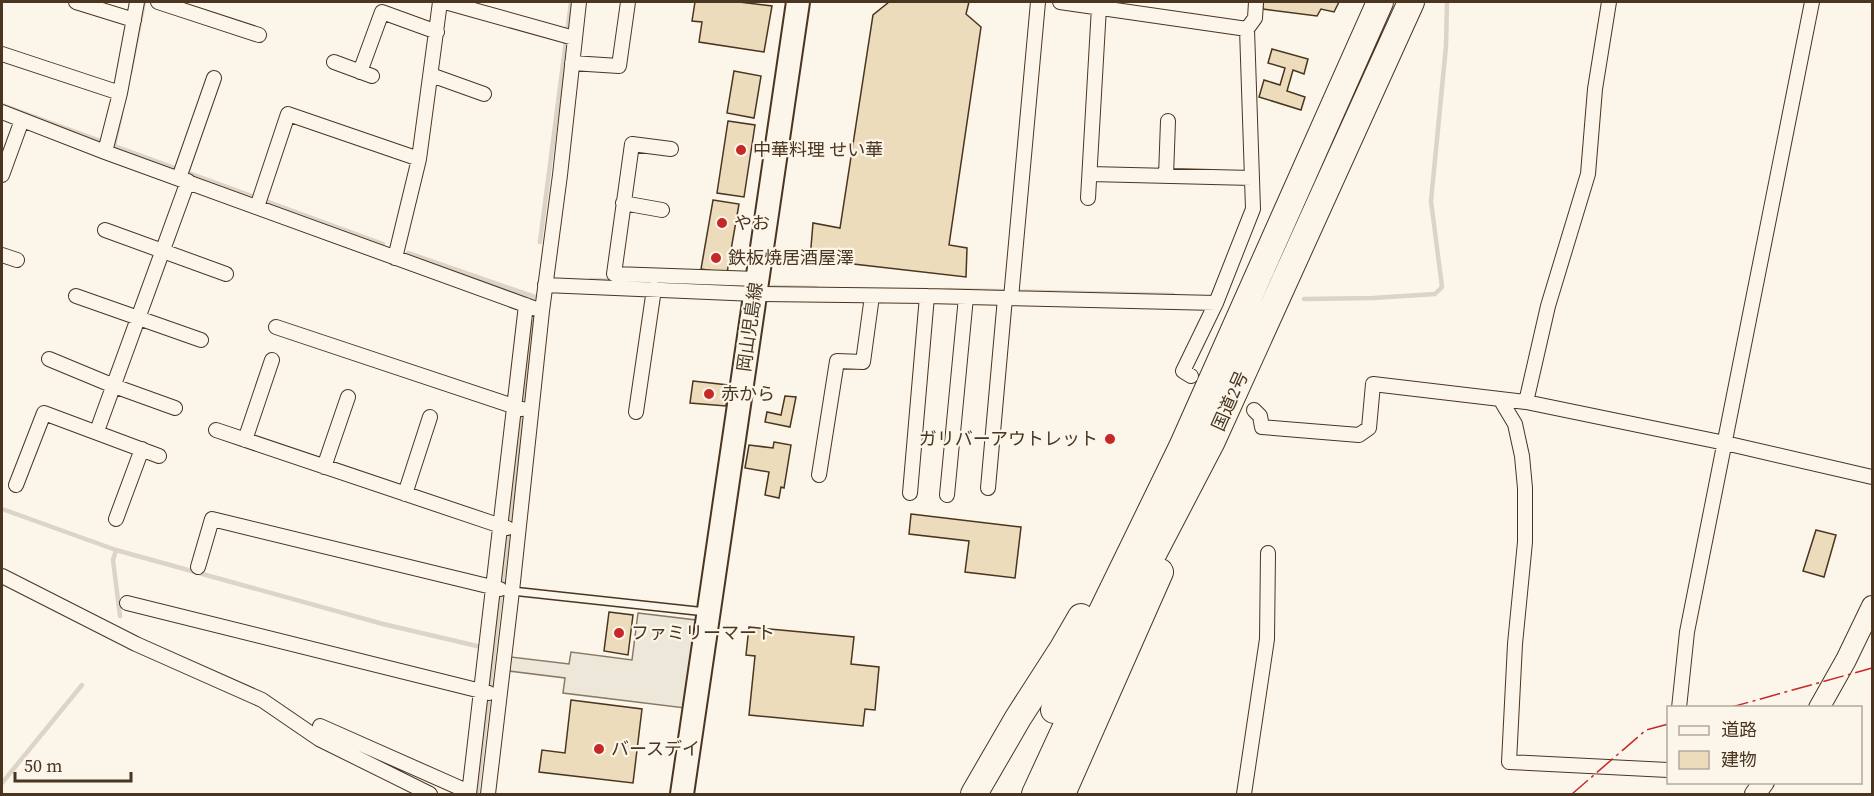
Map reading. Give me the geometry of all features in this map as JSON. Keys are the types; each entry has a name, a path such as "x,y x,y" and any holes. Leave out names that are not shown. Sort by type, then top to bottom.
{"highway":[{"name":"国道2号","path":"1016,795 1072,671 1182,447 1380,2"},
{"name":"国道2号","path":"1035,795 1089,677 1212,441 1411,2"},
{"path":"1062,795 1156,583 1212,441"},
{"path":"974,795 1182,447"}],"main road":[{"name":"岡山児島線","path":"682,795 798,2"}],"street":[{"path":"76,2 134,20"},
{"path":"107,147 137,2"},
{"path":"158,2 259,35"},
{"path":"395,258 419,159 442,2 569,37"},
{"path":"320,726 469,793 490,693 523,409 542,311 572,63 569,37 579,2"},
{"path":"572,63 619,66 628,2"},
{"path":"988,488 1010,294 1038,2"},
{"path":"1065,2 1247,29"},
{"path":"1191,376 1184,371 1216,303 1253,209 1247,29 1255,18 1256,2"},
{"path":"1526,402 1548,306 1588,174 1595,89 1609,2"},
{"path":"1679,706 1687,632 1812,2"},
{"path":"1088,198 1099,7"},
{"path":"334,62 366,74 382,12 437,32"},
{"path":"2,54 120,93"},
{"path":"431,75 484,94"},
{"path":"97,431 163,251 183,175 214,78"},
{"path":"2,112 258,201 395,258 542,311"},
{"path":"258,201 288,114 419,159"},
{"path":"2,176 22,120"},
{"path":"1166,176 1168,121"},
{"path":"671,149 632,144 614,274 654,290 756,286"},
{"path":"1090,174 1252,178"},
{"path":"623,203 662,210"},
{"path":"105,230 226,274"},
{"path":"2,255 17,260"},
{"path":"545,285 633,282 756,286 872,296 966,297 1010,294 1216,303"},
{"path":"636,412 654,290"},
{"path":"76,296 201,340"},
{"path":"819,475 837,361 863,362 872,296"},
{"path":"910,493 927,296"},
{"path":"947,495 966,297"},
{"path":"523,409 526,305"},
{"path":"276,327 523,409"},
{"path":"49,359 175,408"},
{"path":"245,440 272,360"},
{"path":"1254,410 1260,416 1262,427 1359,435 1369,428 1373,384 1526,402 1725,443 1872,477"},
{"path":"324,467 348,397"},
{"path":"1500,399 1515,424 1522,456 1525,488 1525,542 1515,644 1509,762 1667,770"},
{"path":"16,485 44,413 159,456"},
{"path":"405,494 430,417"},
{"path":"216,430 509,528"},
{"path":"116,519 142,449"},
{"path":"198,567 212,519 502,589"},
{"path":"488,795 490,693 486,648 502,589 509,528"},
{"path":"1244,795 1268,639 1268,553"},
{"path":"2,576 136,644 262,700 319,739 430,795"},
{"path":"127,603 490,693"},
{"path":"1820,706 1872,606"}],"lane":[{"path":"502,589 709,612"}],"shaded area":[{"path":"638,613 696,620 685,708 563,693 565,678 509,671 511,657 569,664 571,652 632,660"}],"building":[{"path":"695,2 739,2 772,6 764,52 699,42 702,22 692,21"},
{"path":"889,2 969,2 966,14 981,27 949,245 967,248 966,277 810,259 813,223 840,228 873,15"},
{"path":"1263,2 1339,2 1334,12 1321,9 1317,16 1263,9"},
{"path":"1272,49 1308,59 1304,74 1293,70 1287,91 1305,97 1301,110 1259,97 1264,80 1280,85 1285,68 1268,63"},
{"path":"734,71 761,76 754,118 727,113"},
{"path":"728,121 755,125 744,197 717,193"},
{"path":"713,200 739,204 727,273 701,269"},
{"name":"赤から","path":"693,381 728,385 726,406 690,403"},
{"path":"785,396 796,397 790,427 765,422 767,412 781,415"},
{"path":"774,442 791,445 784,488 781,487 779,498 765,495 769,472 745,468 749,445 773,448"},
{"path":"911,514 1021,527 1015,578 965,572 969,541 909,534"},
{"path":"1816,530 1836,535 1824,577 1803,571"},
{"path":"609,612 633,615 628,655 604,651"},
{"path":"749,627 854,637 851,664 879,667 875,710 865,709 863,726 749,715 755,656 746,655"},
{"path":"571,700 642,709 633,783 539,772 542,750 565,753"}],"waterway":[{"path":"130,73 144,2"},
{"path":"540,242 571,2"},
{"path":"1304,299 1435,294 1442,287 1431,201 1446,46 1447,2"},
{"path":"2,105 383,244"},
{"path":"114,146 121,114"},
{"path":"408,253 535,297"},
{"path":"591,280 744,285"},
{"path":"772,287 816,288"},
{"path":"947,290 1173,295"},
{"path":"477,794 533,322"},
{"path":"2,509 116,550 383,624 494,650"},
{"path":"116,550 113,560 120,616"},
{"path":"2,783 82,685"}],"power":[{"path":"1735,706 1872,668"},
{"path":"1572,794 1646,730 1667,724"}],"place":[{"name":"中華料理 せい華","path":"741,150"},
{"name":"やお","path":"722,223"},
{"name":"鉄板焼居酒屋澤","path":"716,258"},
{"name":"赤から","path":"709,394"},
{"name":"ガリバーアウトレット","path":"1110,439"},
{"name":"ファミリーマート","path":"619,633"},
{"name":"バースデイ","path":"599,749"}]}
